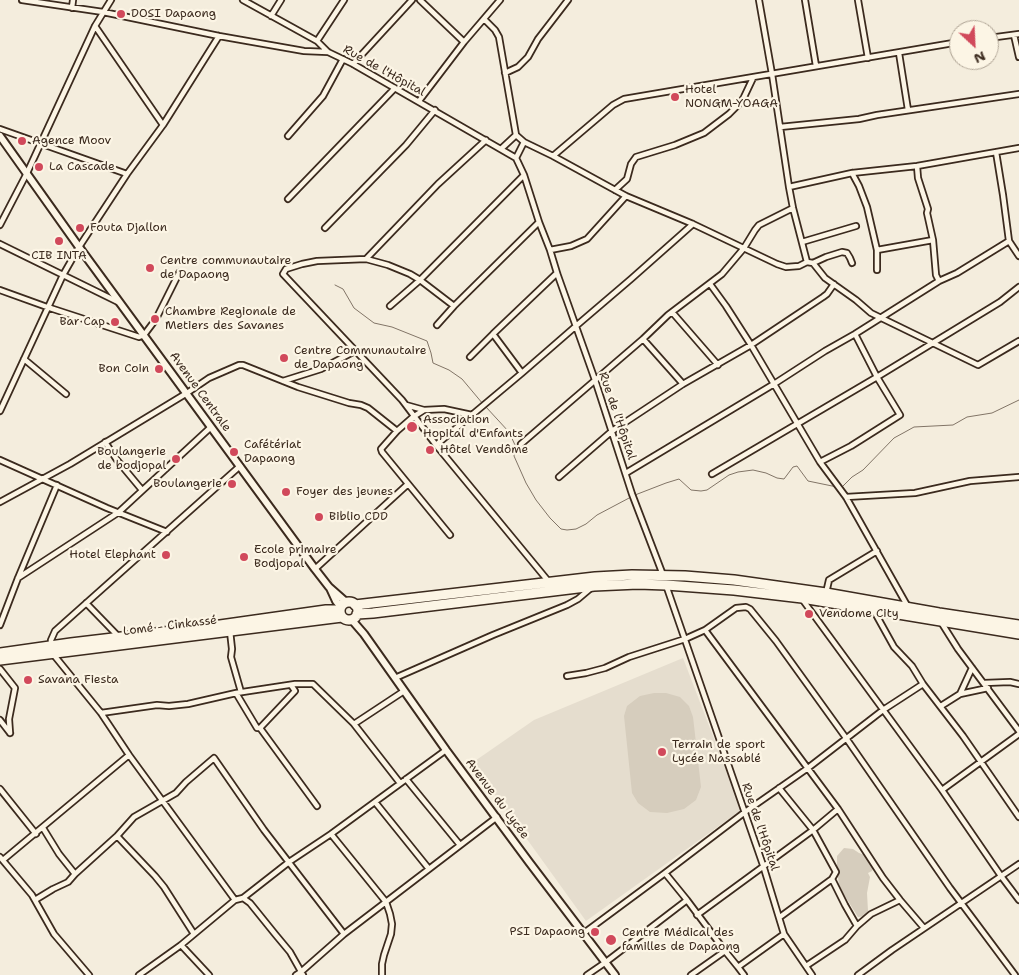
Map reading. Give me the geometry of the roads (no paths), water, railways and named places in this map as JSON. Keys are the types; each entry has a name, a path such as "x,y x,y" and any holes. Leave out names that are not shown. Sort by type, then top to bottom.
{"highway":[{"path":"349,611 549,582 604,577 663,575 710,578 826,593 908,607 940,617 1019,634"},
{"path":"349,611 373,613 594,586 638,584 726,589 802,598 874,610 1019,625"},
{"name":"Lomé - Cinkassé","path":"0,653 52,650 207,631 326,610 349,611"},
{"name":"Lomé - Cinkassé","path":"0,660 119,637 230,631 349,611"}],"main road":[{"name":"Avenue Centrale","path":"0,136 315,569 349,611"},
{"name":"Avenue du Lycée","path":"349,611 446,750 615,975"}],"street":[{"path":"22,0 103,12 304,51 328,52"},
{"path":"72,8 74,0"},
{"path":"0,225 27,173 96,26 111,0"},
{"name":"Rue de l'Hôpital","path":"243,0 317,42 328,52 354,64 502,148 516,158 524,174 633,496 663,575 745,812 784,934 812,975"},
{"path":"271,16 281,0"},
{"path":"317,42 344,0"},
{"path":"354,64 412,0"},
{"path":"420,0 464,42"},
{"path":"419,101 464,42 500,0"},
{"path":"505,72 518,67 528,57 538,39 568,0"},
{"path":"759,0 793,208 802,242 810,262 834,284 881,319 978,365 1019,341"},
{"path":"806,0 816,66"},
{"path":"858,0 868,58"},
{"path":"484,19 499,37 516,135 524,142 626,196 693,224 777,264 799,266 842,252 847,253 852,263"},
{"path":"96,26 163,125"},
{"path":"999,37 1016,35 1019,57"},
{"path":"0,411 47,307 79,247 127,174 163,125 219,36"},
{"path":"553,156 620,100 949,44"},
{"path":"899,53 908,110"},
{"path":"288,136 323,96 343,59"},
{"path":"615,190 626,179 631,164 636,157 675,145 704,133 741,102 753,78"},
{"path":"288,199 395,88"},
{"path":"780,127 859,118 1019,94"},
{"path":"325,228 406,145 435,110"},
{"path":"0,129 127,174"},
{"path":"502,148 516,135"},
{"path":"366,259 438,184 486,140"},
{"path":"516,158 524,142"},
{"path":"789,187 852,173 917,166 1019,148"},
{"path":"996,152 1004,195 1009,241 1019,256"},
{"path":"917,166 918,178 928,209 936,276 939,281"},
{"path":"852,173 867,206 877,250 877,270"},
{"path":"390,306 420,280 524,174"},
{"path":"550,250 571,246 587,239 626,196"},
{"path":"521,444 672,312 722,274 744,248 759,225 793,208"},
{"path":"437,325 539,222"},
{"path":"436,445 631,280 693,224"},
{"path":"802,242 856,226"},
{"path":"877,250 933,240"},
{"path":"626,473 825,351 881,319 939,281 957,273 1009,241"},
{"path":"0,244 122,304"},
{"path":"454,306 420,280 404,271 366,259 317,260 286,270 284,274 397,395 549,582"},
{"path":"0,290 139,337 144,335 156,319 179,273"},
{"path":"470,357 557,273"},
{"path":"710,284 752,345 820,462 846,497 908,607"},
{"path":"560,477 612,431 683,384 752,345 823,297 834,284"},
{"path":"712,474 877,377 1000,302 1019,287"},
{"path":"672,312 718,365"},
{"path":"493,334 522,373"},
{"path":"820,462 859,441 900,415 877,377 856,334"},
{"path":"643,338 683,384"},
{"path":"282,382 321,369 356,351"},
{"path":"24,359 66,394"},
{"path":"0,502 105,442 187,393 208,378 238,365 243,365 282,382 368,408 397,431"},
{"path":"405,405 424,410 444,409 472,415"},
{"path":"424,410 397,431 381,450 450,535"},
{"path":"18,578 119,512 211,427"},
{"path":"105,442 142,490"},
{"path":"0,460 166,532"},
{"path":"235,900 100,713 52,650 51,640 55,631 240,466"},
{"path":"846,497 915,493 970,481 1019,477"},
{"path":"315,569 408,484"},
{"path":"0,626 57,485"},
{"path":"826,593 829,580 877,551"},
{"path":"396,678 567,605 594,586"},
{"path":"802,598 942,790 1019,900"},
{"path":"86,603 119,637"},
{"path":"567,676 605,668 629,657 685,639 705,630 736,608 746,607 750,609 776,641 961,903 1015,975"},
{"path":"874,610 890,642 912,666 1019,816"},
{"path":"940,617 958,649 1019,732 942,790"},
{"path":"705,630 838,809 900,900 924,928"},
{"path":"230,631 231,657 239,692 257,728 260,728 317,806"},
{"path":"960,694 972,668"},
{"path":"0,669 16,688 8,719 10,733 0,720"},
{"path":"984,683 1010,682 1019,684"},
{"path":"100,713 157,705 188,704 239,692 309,683 313,684 354,724 400,783"},
{"path":"584,932 745,812 808,768 883,710 923,684"},
{"path":"260,728 294,691 291,685"},
{"path":"941,706 960,694 988,688"},
{"path":"354,724 404,691"},
{"path":"138,975 181,945 235,900 242,898 289,862 331,834 446,750"},
{"path":"89,975 54,934 32,896 1,859 36,834 129,755"},
{"path":"35,900 68,882 134,818 176,794 186,782 214,758 264,830 344,934"},
{"path":"406,779 460,845"},
{"path":"779,788 813,830 836,872 832,879 780,917"},
{"path":"0,789 36,834"},
{"path":"374,802 429,869"},
{"path":"697,915 813,830 838,809"},
{"path":"296,975 303,973 344,934 497,817"},
{"path":"43,828 59,854 75,874"},
{"path":"331,834 386,902 392,924 382,964 382,975"},
{"path":"117,836 156,876 194,934"},
{"path":"858,975 1019,864"},
{"path":"665,873 744,975"},
{"path":"832,879 857,926"},
{"path":"242,898 250,903 303,973"},
{"path":"587,975 686,900"},
{"path":"806,966 845,940 857,926 872,914 900,900"},
{"path":"738,967 784,934"},
{"path":"181,945 209,975"},
{"path":"691,975 724,951"}],"waterway":[{"path":"335,285 343,289 354,308 374,323 392,327 427,341 433,363 449,370 462,379 483,404"},
{"path":"841,488 852,477 863,470 894,438 914,427 953,425 967,417 992,413 1019,400"},
{"path":"486,407 509,432 515,445 514,456 526,483 536,500 561,529 576,529 597,515 631,497"},
{"path":"635,495 679,479 691,490 707,490 729,475 753,470 784,479 793,467 797,466 808,481 837,487"}],"place":[{"name":"DOSI Dapaong","path":"121,14"},
{"name":"Hotel NONGM-YOAGA","path":"675,97"},
{"name":"Agence Moov","path":"22,141"},
{"name":"La Cascade","path":"39,167"},
{"name":"Fouta Djallon","path":"80,228"},
{"name":"CIB INTA","path":"59,241"},
{"name":"Centre communautaire de Dapaong","path":"150,268"},
{"name":"Chambre Regionale de Metiers des Savanes","path":"155,319"},
{"name":"Bar Cap","path":"115,322"},
{"name":"Centre Communautaire de Dapaong","path":"284,358"},
{"name":"Bon Coin","path":"159,369"},
{"name":"Association Hopital d'Enfants","path":"412,427"},
{"name":"Hôtel Vendôme","path":"430,450"},
{"name":"Cafétériat Dapaong","path":"234,452"},
{"name":"Boulangerie de bodjopal","path":"176,459"},
{"name":"Boulangerie","path":"232,484"},
{"name":"Foyer des jeunes","path":"286,492"},
{"name":"Biblio CDD","path":"319,517"},
{"name":"Hotel Elephant","path":"166,555"},
{"name":"Ecole primaire Bodjopal","path":"244,557"},
{"name":"Vendome City","path":"809,614"},
{"name":"Savana Fiesta","path":"28,680"},
{"name":"Terrain de sport Lycée Nassablé","path":"662,752"},
{"name":"PSI Dapaong","path":"595,932"},
{"name":"Centre Médical des familles de Dapaong","path":"611,940"}]}
